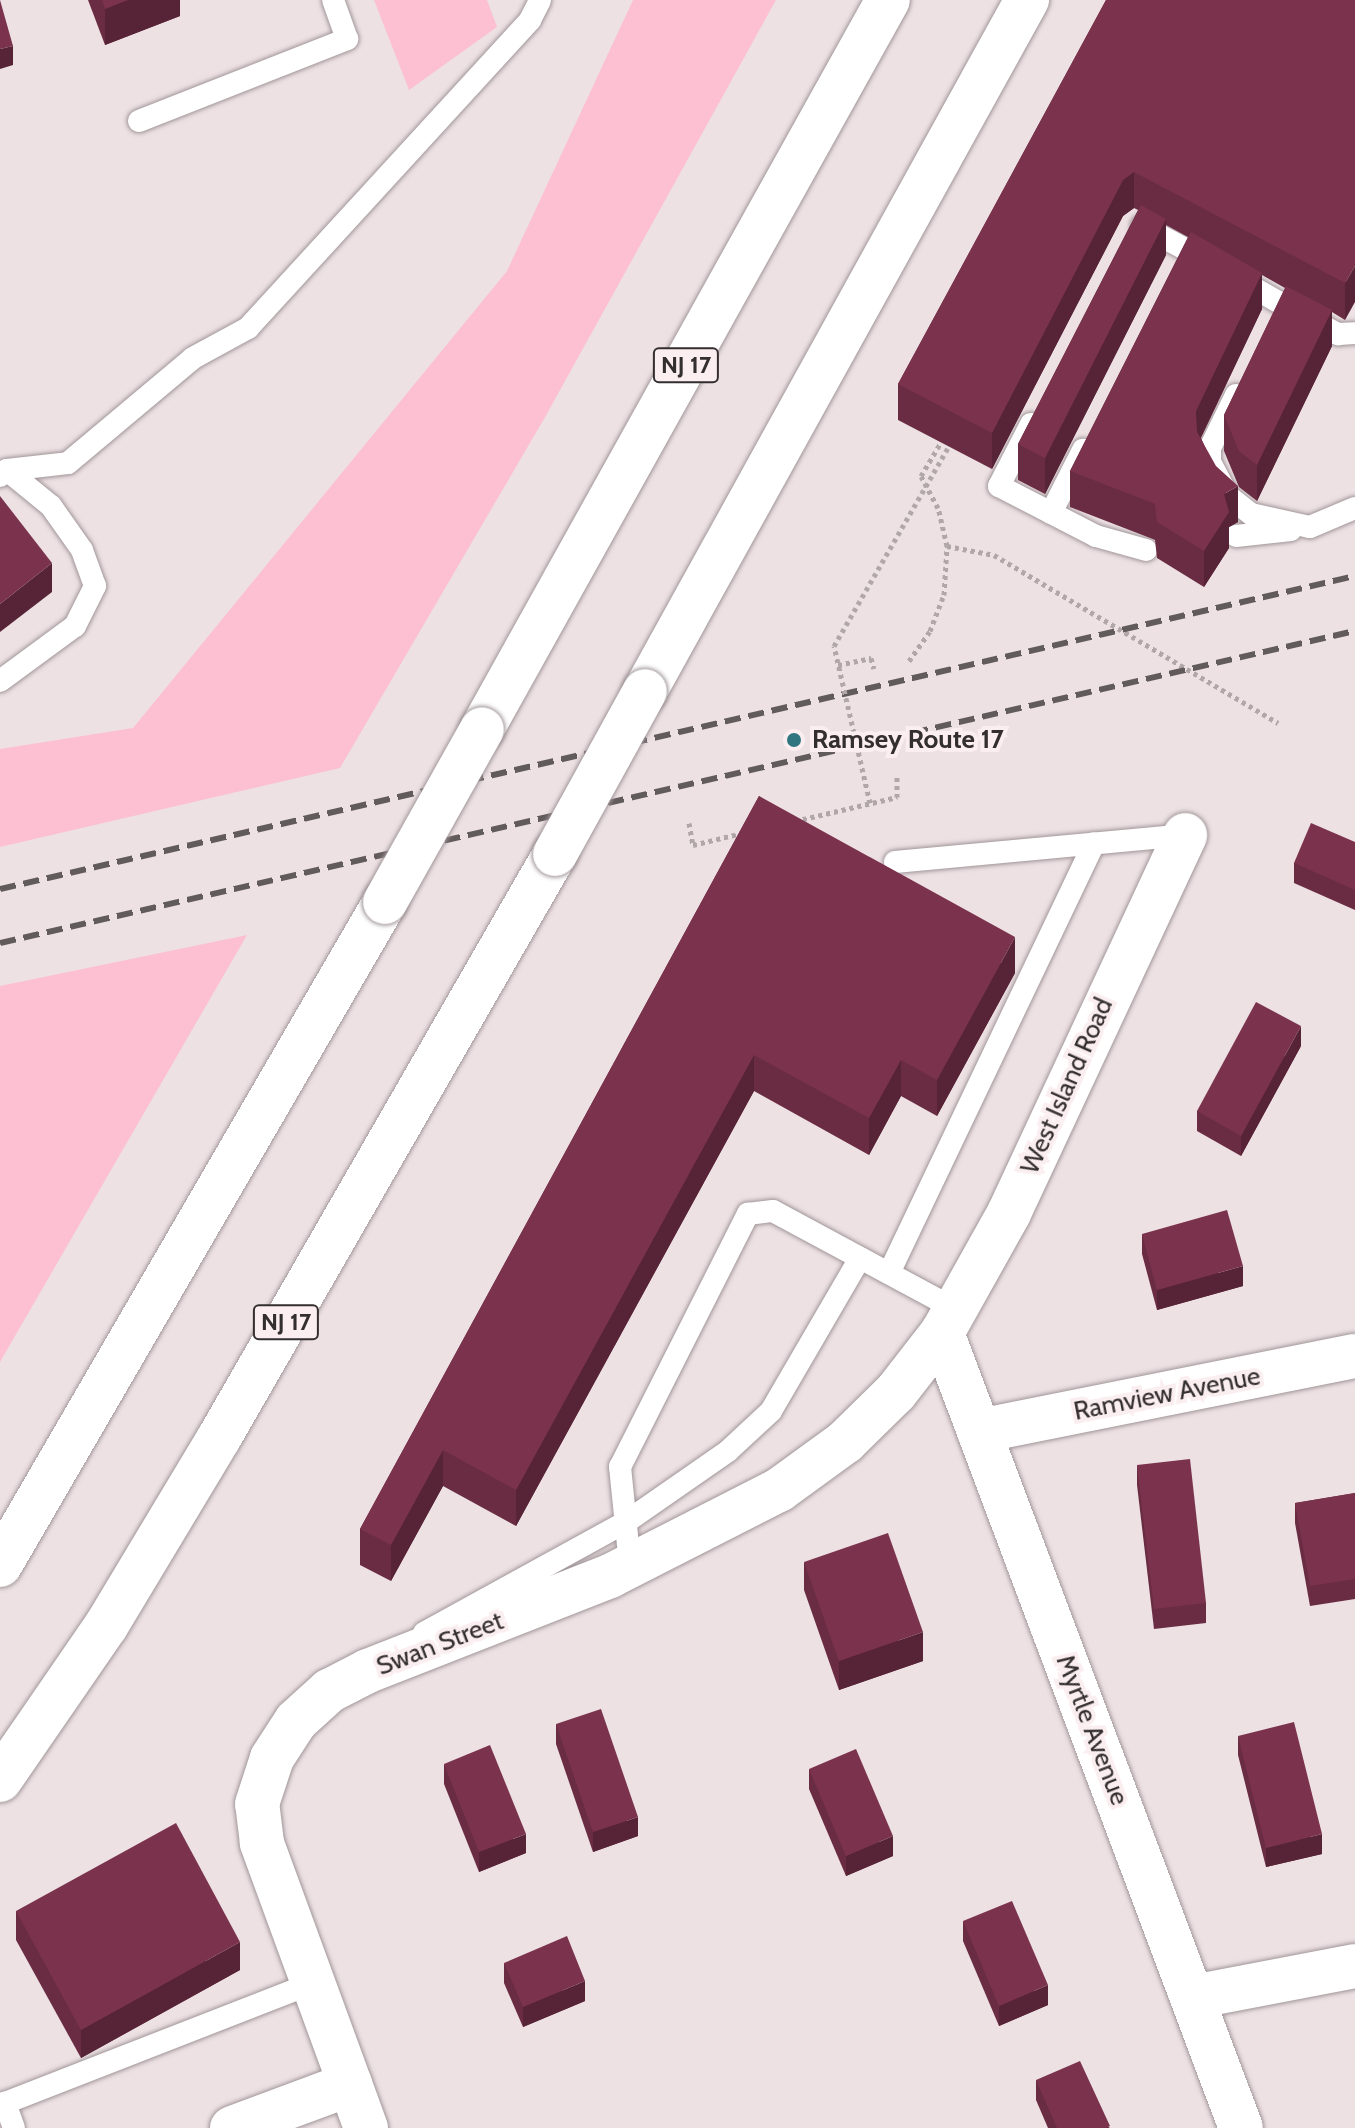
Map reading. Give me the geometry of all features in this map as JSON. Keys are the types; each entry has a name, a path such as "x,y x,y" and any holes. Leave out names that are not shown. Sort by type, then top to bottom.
{"main road":[{"name":"NJ 17","path":"0,1565 385,902 888,0"},
{"name":"NJ 17","path":"0,1780 106,1626 203,1465 555,854 1027,0"},
{"name":"West Island Road","path":"949,1321 1009,1213 1185,835"},
{"name":"Myrtle Avenue","path":"949,1321 979,1431 1241,2128"},
{"name":"Swan Street","path":"366,2128 262,1843 257,1804 272,1758 296,1721 329,1691 630,1565 779,1490 845,1442 896,1392 949,1321"},
{"name":"Ramview Avenue","path":"979,1431 1355,1356"},
{"path":"1193,1997 1355,1966"},
{"path":"232,2128 350,2084"}],"lane":[{"path":"139,121 347,39 333,0"},
{"path":"4,473 68,463 193,358 248,328 530,20 540,0"},
{"path":"1128,236 1135,222 1181,256 1338,334 1355,333"},
{"path":"1268,329 1280,303"},
{"path":"1249,369 1210,448 1210,462 1228,496 1251,514 1310,527"},
{"path":"1041,405 999,486 1096,536 1146,550"},
{"path":"1051,513 1092,433"},
{"path":"0,681 75,626 95,586 82,550 51,506 4,473"},
{"path":"1236,536 1310,527 1355,508"},
{"path":"895,862 1185,835"},
{"path":"889,1273 1094,843"},
{"path":"630,1565 620,1467 748,1214 773,1211 889,1273 949,1321"},
{"path":"401,1659 430,1625 626,1522 728,1451 771,1411 860,1258"},
{"path":"14,2128 5,2103 313,1983"}],"path":[{"path":"909,661 930,631 944,595 947,546 938,508 921,476 946,435"},
{"path":"870,803 834,646 954,437"},
{"path":"947,546 994,555 1278,723"},
{"path":"838,665 871,658 874,669"},
{"path":"784,823 897,797 897,775"},
{"path":"689,823 693,845 755,830"}],"shaded area":[{"path":"374,0 487,0 497,27 409,90"},
{"path":"633,0 776,0 544,419 340,768 0,847 0,749 133,728 507,271"},
{"path":"247,935 0,1362 0,986"}],"building":[{"path":"0,0 13,46 0,49"},
{"path":"102,0 128,0 105,9"},
{"path":"1106,0 1355,0 1355,266 1345,283 1134,172 1123,180 992,433 898,384"},
{"path":"1141,205 1166,219 1045,458 1018,444"},
{"path":"1191,232 1262,273 1196,411 1197,432 1216,466 1238,486 1224,494 1229,512 1204,551 1157,522 1155,504 1070,471"},
{"path":"1286,286 1332,310 1257,465 1239,451 1224,415"},
{"path":"0,496 52,563 0,604"},
{"path":"759,796 1015,937 937,1080 901,1060 869,1118 754,1055 516,1490 443,1450 391,1545 360,1529"},
{"path":"1311,823 1355,842 1355,890 1294,863"},
{"path":"1256,1002 1301,1026 1241,1136 1197,1111"},
{"path":"1227,1210 1243,1266 1157,1290 1142,1234"},
{"path":"1190,1459 1206,1603 1154,1609 1137,1465"},
{"path":"1355,1493 1355,1579 1310,1586 1295,1503"},
{"path":"888,1533 923,1632 839,1661 804,1562"},
{"path":"601,1709 638,1817 593,1832 556,1724"},
{"path":"1294,1722 1322,1834 1266,1848 1238,1736"},
{"path":"490,1745 526,1834 479,1852 444,1764"},
{"path":"856,1749 893,1836 846,1856 809,1769"},
{"path":"176,1823 240,1942 81,2030 16,1911"},
{"path":"1012,1901 1048,1985 999,2006 963,1921"},
{"path":"567,1936 585,1981 523,2007 504,1963"},
{"path":"1080,2061 1110,2126 1106,2128 1057,2128 1036,2080"}],"railway":[{"path":"0,889 1355,576"},
{"path":"0,943 1355,631"}],"place":[{"name":"Ramsey Route 17","path":"794,740"}]}
